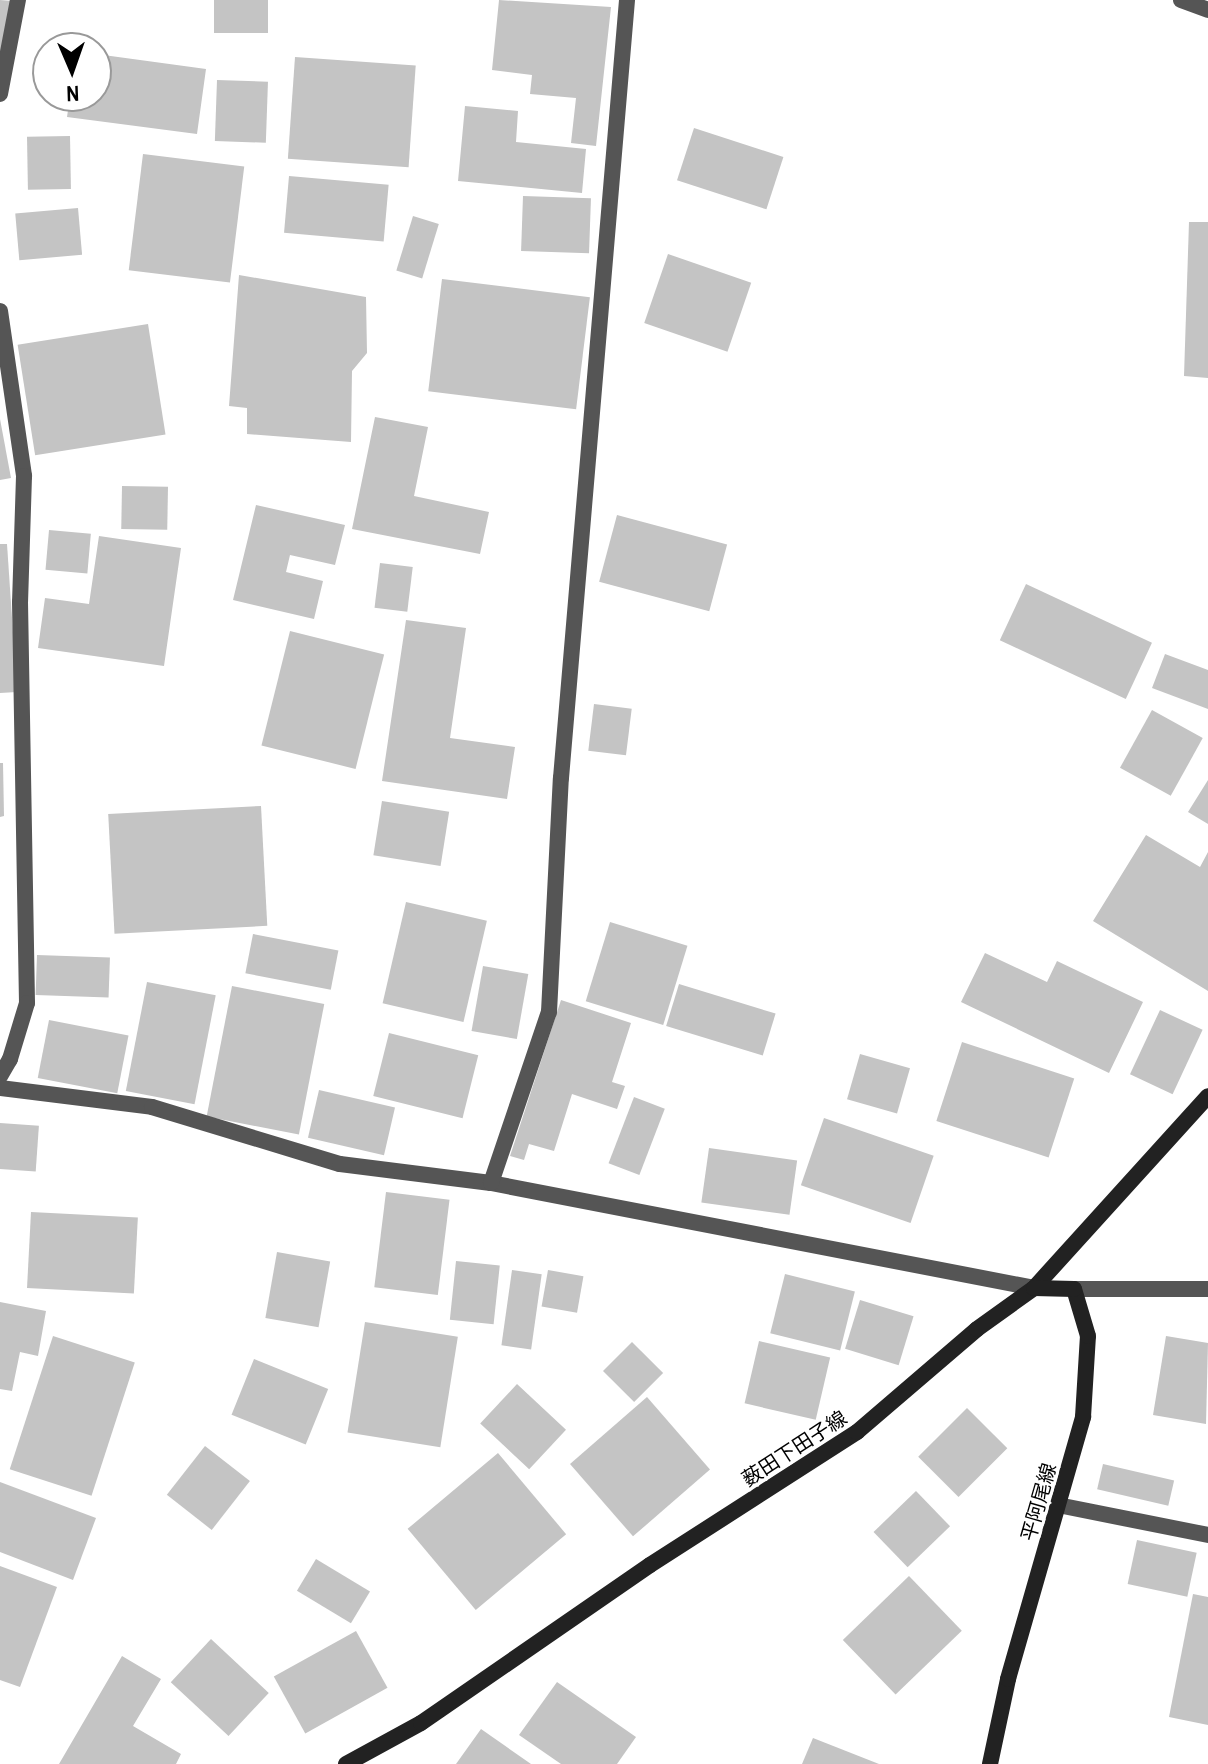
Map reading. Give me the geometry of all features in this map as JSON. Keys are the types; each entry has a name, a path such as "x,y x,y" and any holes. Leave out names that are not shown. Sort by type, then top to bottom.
{"main road":[{"name":"薮田下田子線","path":"346,1764 421,1723 650,1565 857,1432 977,1329 1034,1288 1208,1096"},
{"path":"1034,1288 1074,1289"},
{"name":"平阿尾線","path":"990,1764 1008,1679 1083,1417 1088,1336 1074,1289"}],"street":[{"path":"0,94 18,0"},
{"path":"491,1183 549,1012 561,778 627,0"},
{"path":"1181,0 1208,10"},
{"path":"0,311 24,476 20,602 27,1003 10,1059 0,1076"},
{"path":"0,1088 152,1107 340,1164 491,1183 1034,1288"},
{"path":"1074,1289 1208,1289"},
{"path":"1058,1505 1208,1535"}],"building":[{"path":"0,0 12,1 0,71"},
{"path":"214,0 268,0 268,33 214,33"},
{"path":"499,0 611,7 596,146 571,143 576,98 530,94 532,75 492,70"},
{"path":"112,56 206,69 197,134 67,117 68,112 112,112"},
{"path":"295,57 416,65 409,167 288,159"},
{"path":"217,80 268,82 266,143 215,141"},
{"path":"465,106 518,111 516,142 586,149 582,193 458,181"},
{"path":"694,128 783,157 766,209 677,180"},
{"path":"70,136 71,189 28,190 27,137"},
{"path":"143,154 244,166 230,283 129,270"},
{"path":"289,176 389,185 384,241 284,233"},
{"path":"523,196 591,198 589,253 521,251"},
{"path":"78,208 82,255 19,260 15,213"},
{"path":"413,216 439,224 422,278 396,271"},
{"path":"1189,222 1208,222 1208,378 1184,376"},
{"path":"668,254 751,283 727,352 644,323"},
{"path":"239,275 366,297 367,353 352,371 351,442 247,434 247,408 229,406"},
{"path":"442,279 590,297 576,409 428,391"},
{"path":"148,324 166,435 35,455 18,345"},
{"path":"375,417 428,427 414,496 489,512 480,554 352,529"},
{"path":"0,419 11,478 0,480"},
{"path":"122,486 168,487 167,530 121,529"},
{"path":"256,505 345,525 335,565 290,555 286,572 323,581 314,619 233,600"},
{"path":"617,515 727,545 709,611 599,582"},
{"path":"49,530 91,534 87,574 46,570"},
{"path":"99,536 181,548 164,666 38,648 45,598 89,604"},
{"path":"0,544 7,544 17,692 0,693"},
{"path":"380,563 413,567 407,612 375,608"},
{"path":"1026,584 1152,643 1126,699 1000,640"},
{"path":"406,620 466,628 450,738 515,747 507,799 382,781"},
{"path":"290,631 384,654 356,769 261,745"},
{"path":"1165,654 1208,670 1208,709 1152,688"},
{"path":"594,704 632,709 626,755 588,751"},
{"path":"1152,710 1203,738 1171,796 1120,768"},
{"path":"0,763 3,763 4,816 0,817"},
{"path":"1208,780 1208,824 1188,812"},
{"path":"382,801 449,812 441,866 373,855"},
{"path":"261,806 267,926 114,934 108,814"},
{"path":"1146,835 1200,867 1208,852 1208,991 1093,921"},
{"path":"406,902 487,921 463,1022 383,1003"},
{"path":"610,922 687,946 663,1025 586,1001"},
{"path":"253,934 338,951 331,990 245,973"},
{"path":"985,953 1047,982 1057,961 1143,1002 1109,1073 961,1002"},
{"path":"37,955 110,958 109,998 36,995"},
{"path":"483,966 528,974 517,1039 472,1031"},
{"path":"147,982 216,995 195,1104 126,1091"},
{"path":"679,984 776,1014 763,1056 666,1026"},
{"path":"232,986 324,1004 299,1134 207,1117"},
{"path":"561,1000 631,1023 612,1082 625,1086 617,1109 572,1094 554,1151 529,1144 524,1160 510,1156"},
{"path":"1160,1010 1203,1030 1173,1094 1130,1074"},
{"path":"49,1020 129,1035 117,1093 38,1078"},
{"path":"389,1033 478,1055 463,1118 373,1096"},
{"path":"962,1042 1074,1078 1049,1157 936,1121"},
{"path":"860,1054 910,1068 897,1114 847,1099"},
{"path":"319,1090 395,1108 384,1155 308,1138"},
{"path":"634,1097 665,1109 639,1175 609,1163"},
{"path":"824,1118 934,1156 911,1223 801,1185"},
{"path":"0,1123 39,1126 36,1172 0,1169"},
{"path":"709,1148 797,1160 789,1215 701,1202"},
{"path":"386,1192 450,1200 438,1295 374,1287"},
{"path":"31,1212 138,1218 134,1293 27,1288"},
{"path":"277,1252 330,1261 319,1327 265,1318"},
{"path":"456,1261 500,1266 494,1324 450,1320"},
{"path":"512,1270 542,1274 531,1349 501,1345"},
{"path":"548,1270 583,1276 577,1313 542,1306"},
{"path":"785,1274 855,1291 840,1351 770,1333"},
{"path":"860,1300 914,1316 899,1365 845,1349"},
{"path":"0,1302 46,1311 38,1356 20,1352 12,1391 0,1389"},
{"path":"365,1322 458,1337 440,1447 347,1433"},
{"path":"53,1336 135,1363 92,1496 10,1469"},
{"path":"1166,1336 1208,1343 1206,1424 1153,1415"},
{"path":"759,1341 830,1357 816,1420 745,1403"},
{"path":"632,1342 663,1373 634,1402 603,1371"},
{"path":"254,1359 328,1389 306,1445 232,1415"},
{"path":"517,1384 566,1430 529,1469 480,1423"},
{"path":"647,1397 710,1469 633,1536 570,1464"},
{"path":"967,1408 1007,1448 959,1497 918,1457"},
{"path":"205,1446 250,1481 212,1530 167,1495"},
{"path":"498,1453 566,1534 476,1610 408,1529"},
{"path":"1103,1464 1174,1480 1168,1506 1097,1489"},
{"path":"0,1482 96,1518 73,1580 0,1552"},
{"path":"916,1491 950,1526 908,1567 874,1532"},
{"path":"1137,1540 1197,1553 1187,1597 1128,1584"},
{"path":"316,1559 370,1591 351,1623 297,1591"},
{"path":"0,1566 57,1587 20,1687 0,1680"},
{"path":"909,1576 962,1631 896,1695 843,1640"},
{"path":"1193,1594 1208,1597 1208,1725 1169,1717"},
{"path":"356,1631 388,1688 305,1733 274,1677"},
{"path":"211,1639 269,1693 229,1736 171,1682"},
{"path":"122,1656 161,1679 133,1726 181,1754 176,1764 59,1764"},
{"path":"557,1682 636,1737 617,1764 561,1764 519,1735"},
{"path":"481,1729 531,1764 456,1764"},
{"path":"813,1738 879,1764 802,1764"}]}
